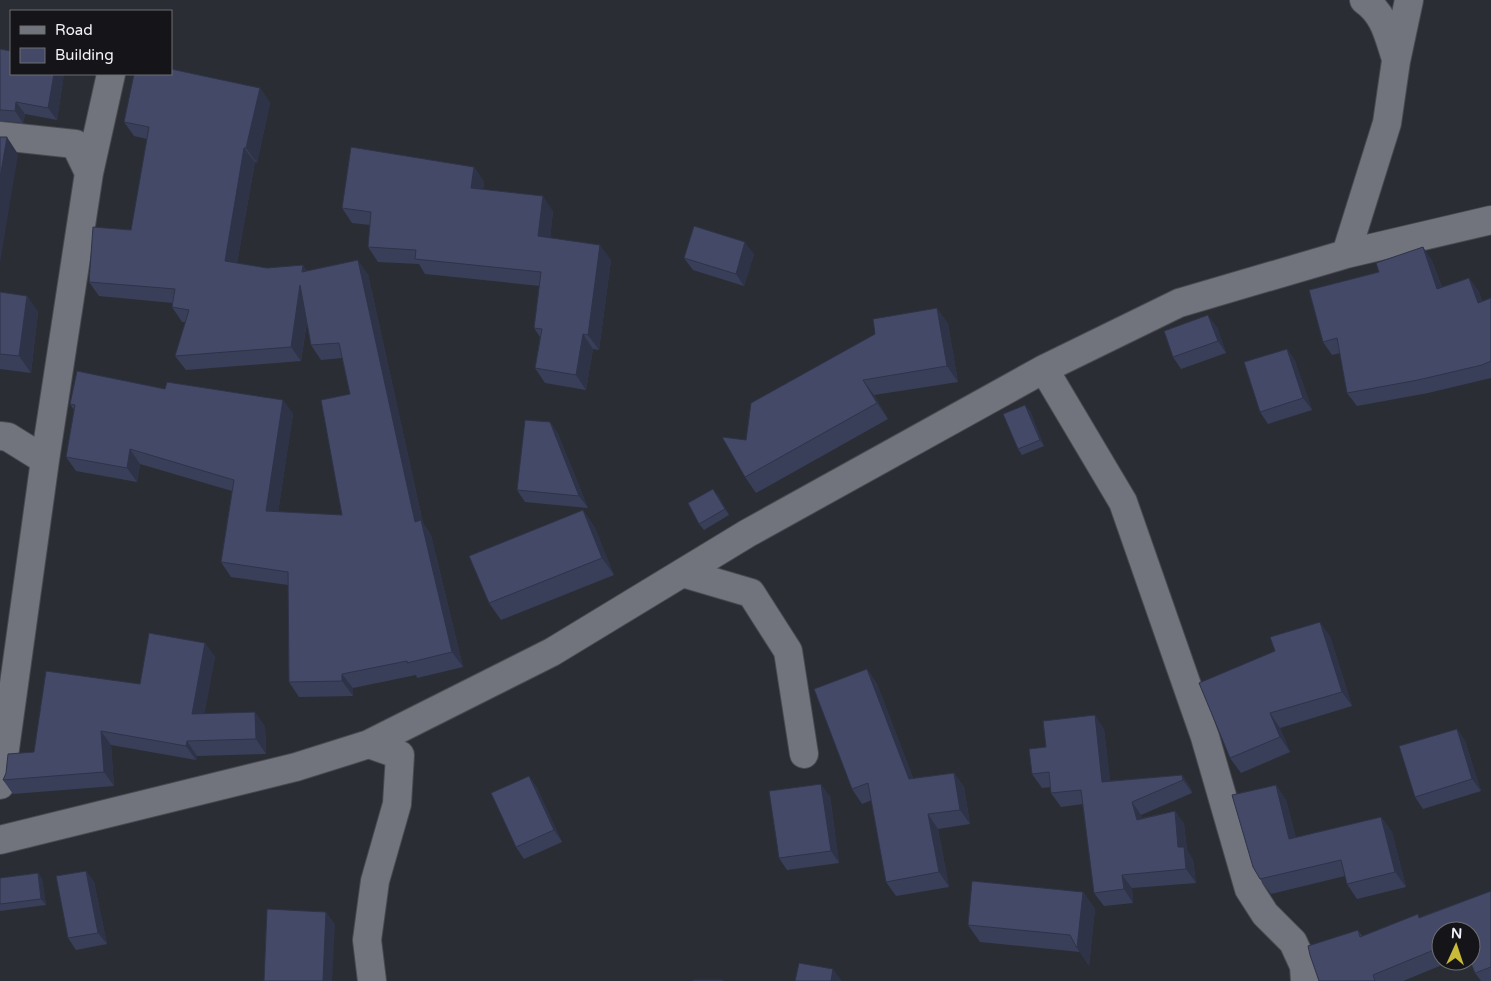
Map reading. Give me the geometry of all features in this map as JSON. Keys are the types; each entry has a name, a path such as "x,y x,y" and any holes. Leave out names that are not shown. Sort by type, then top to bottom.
{"street":[{"path":"1364,0 1375,8 1383,21 1396,60"},
{"path":"1346,254 1387,123 1396,60 1409,0"},
{"path":"0,785 45,460 89,173 111,75"},
{"path":"0,136 75,144 89,173"},
{"path":"0,840 296,767 369,744 552,652 748,534 1044,370 1179,303 1346,254 1491,220"},
{"path":"1044,370 1123,502 1205,736 1248,889 1265,914 1294,942 1304,966 1305,981"},
{"path":"0,436 8,437 45,460"},
{"path":"683,573 751,592 788,651 804,754"},
{"path":"369,744 400,755 397,804 375,881 368,940 372,981"}],"building":[{"path":"0,49 10,51 10,75 54,75 48,108 16,102 15,111 0,110"},
{"path":"172,69 260,88 246,148 244,148 225,261 267,268 303,265 302,272 358,260 415,522 421,520 452,652 407,663 407,661 342,674 342,681 289,682 288,572 221,562 234,480 130,449 127,468 66,457 75,405 70,404 77,371 165,389 167,382 283,400 266,511 342,515 321,400 350,394 339,343 311,345 300,285 291,347 175,356 189,310 172,307 175,289 89,282 93,227 131,230 149,127 124,122 134,75 172,75"},
{"path":"0,137 7,137 0,178"},
{"path":"351,147 474,167 471,188 543,196 538,236 600,245 588,335 583,334 576,375 535,368 542,329 534,328 541,272 415,259 416,250 368,247 371,212 342,208"},
{"path":"694,226 745,242 736,274 684,258"},
{"path":"1423,247 1437,289 1469,278 1478,303 1491,298 1491,361 1482,365 1418,380 1347,393 1337,338 1323,342 1309,290 1379,272 1376,263"},
{"path":"0,292 27,296 19,356 0,354"},
{"path":"937,308 947,366 863,380 877,403 745,477 722,437 746,440 751,403 875,334 873,319"},
{"path":"1208,315 1218,341 1173,357 1164,331"},
{"path":"1287,349 1303,398 1260,412 1244,362"},
{"path":"1025,405 1040,440 1018,449 1003,414"},
{"path":"525,420 550,422 579,496 517,490"},
{"path":"713,489 725,509 699,524 688,503"},
{"path":"583,510 602,558 489,603 469,556"},
{"path":"1320,622 1342,692 1270,713 1280,737 1230,758 1199,683 1275,651 1270,637"},
{"path":"149,633 205,643 192,714 255,712 256,739 187,741 186,746 101,731 104,772 3,780 6,773 8,754 34,752 46,671 140,684"},
{"path":"867,669 909,779 954,773 960,810 928,814 939,872 886,882 868,783 852,789 814,689"},
{"path":"1095,715 1102,782 1182,775 1183,780 1132,802 1137,820 1175,811 1178,847 1184,847 1186,869 1122,875 1124,889 1094,893 1081,790 1051,793 1049,772 1032,774 1029,749 1046,747 1043,721"},
{"path":"1457,729 1472,779 1415,797 1399,746"},
{"path":"529,776 554,830 516,847 491,793"},
{"path":"821,784 831,851 779,858 769,791"},
{"path":"1276,785 1289,839 1381,817 1395,872 1347,884 1341,860 1260,879 1253,867 1232,795"},
{"path":"86,871 98,933 68,938 56,876"},
{"path":"38,873 41,899 0,904 0,878"},
{"path":"972,881 1083,892 1077,948 1070,935 968,925"},
{"path":"1491,891 1491,967 1481,971 1481,921 1431,921 1431,951 1373,975 1375,981 1319,981 1308,946 1358,930 1360,937 1418,914 1419,918"},
{"path":"267,909 326,912 323,981 264,981"},
{"path":"799,963 833,969 831,981 795,981"},
{"path":"723,980 723,981 693,981"}]}
